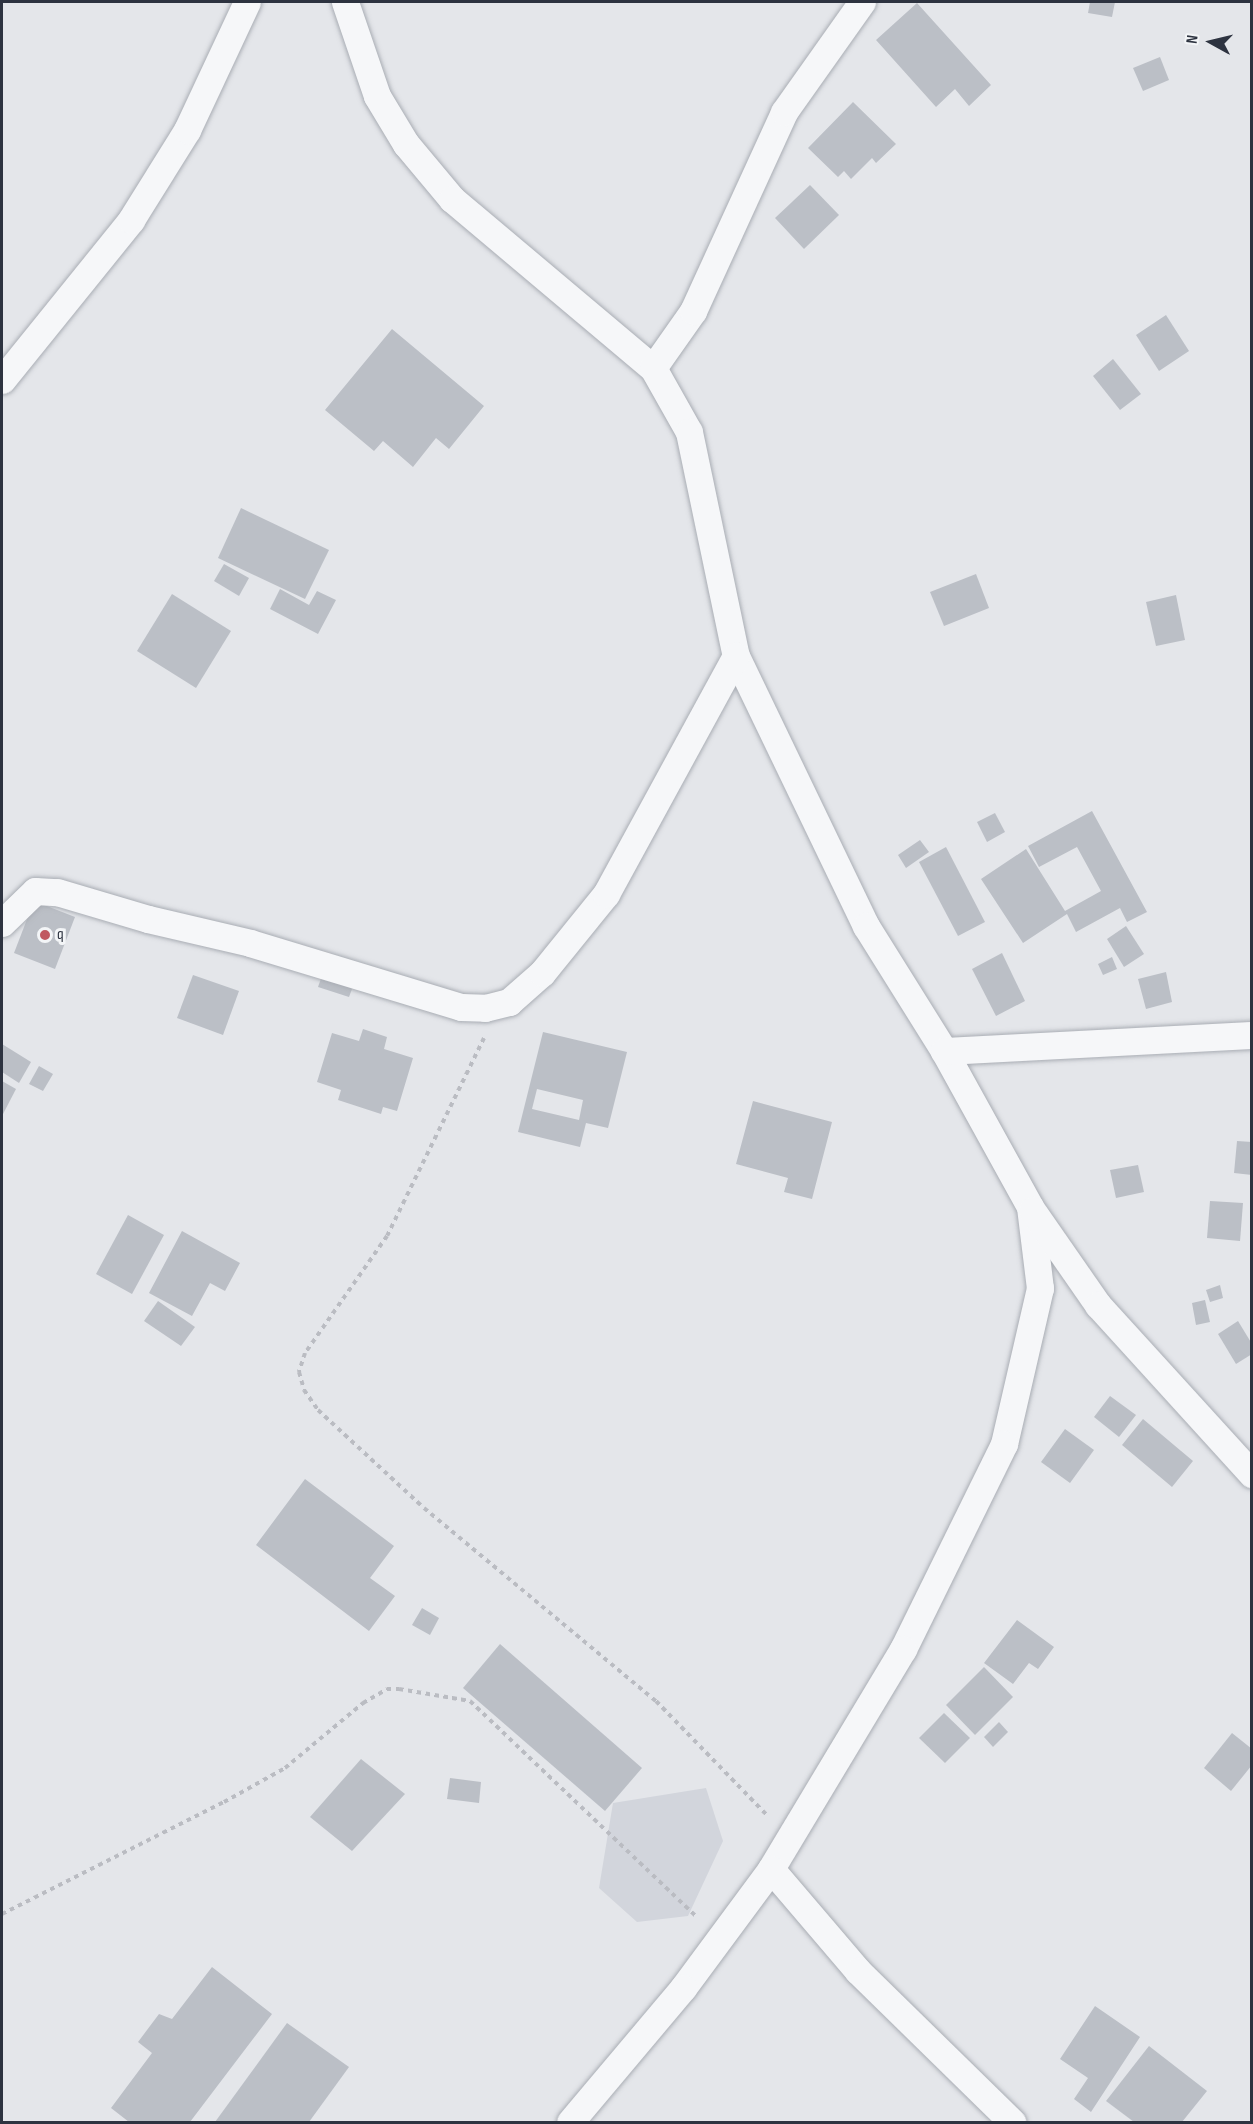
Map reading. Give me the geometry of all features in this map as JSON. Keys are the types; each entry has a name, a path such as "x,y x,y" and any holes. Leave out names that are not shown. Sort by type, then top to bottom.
{"street":[{"path":"2,380 131,220 187,130 247,2"},
{"path":"345,2 376,96 406,144 452,199 653,368 689,432 736,656 866,926 944,1051 1030,1207 1098,1305 1251,1474"},
{"path":"653,368 693,311 784,112 862,2"},
{"path":"2,923 35,891 57,892 148,919 250,943 462,1007 509,1002 542,973 606,894 736,656"},
{"path":"944,1051 1251,1035"},
{"path":"570,2122 683,1988 771,1869 787,1836 903,1649 1004,1444 1040,1288 1030,1207"},
{"path":"771,1869 858,1971 1012,2122"}],"path":[{"path":"500,1004 387,1236 306,1353 299,1372 304,1390 318,1410 424,1508 656,1701 787,1836"},
{"path":"2,1914 234,1797 285,1768 363,1703 387,1689 399,1689 470,1701 702,1922"}],"shaded area":[{"path":"706,1788 723,1841 688,1916 637,1922 599,1888 613,1803"}],"building":[{"path":"1090,2 1115,2 1112,17 1088,13"},
{"path":"917,3 991,85 969,106 955,89 936,107 876,40"},
{"path":"1160,57 1169,80 1143,91 1133,68"},
{"path":"853,102 896,144 876,163 872,158 851,179 844,171 838,177 808,148"},
{"path":"810,185 839,215 804,249 775,218"},
{"path":"1166,315 1189,351 1159,371 1136,335"},
{"path":"392,329 484,406 449,449 436,438 413,467 383,441 374,451 325,410"},
{"path":"1113,359 1141,394 1120,410 1093,376"},
{"path":"241,508 329,550 305,599 218,558"},
{"path":"224,564 249,578 239,596 214,581"},
{"path":"976,574 989,608 944,626 930,592"},
{"path":"280,589 309,605 317,591 336,600 318,634 270,609"},
{"path":"172,594 231,631 196,688 137,651"},
{"path":"1176,595 1185,640 1156,646 1146,602"},
{"path":"1092,811 1147,912 1127,922 1120,908 1076,932 1067,914 1023,943 981,879 1026,849 1065,911 1101,891 1077,847 1039,867 1028,846"},
{"path":"995,813 1005,832 987,842 977,822"},
{"path":"920,840 929,852 906,868 898,855"},
{"path":"946,847 985,922 958,936 919,862"},
{"name":"q","path":"34,901 75,917 55,969 14,953"},
{"path":"1126,926 1144,954 1124,967 1107,939"},
{"path":"1002,953 1025,1001 996,1016 972,969"},
{"path":"1112,957 1117,969 1103,975 1098,964"},
{"path":"324,970 355,981 349,997 318,987"},
{"path":"1166,972 1172,1002 1146,1009 1138,979"},
{"path":"193,975 239,991 223,1035 177,1018"},
{"path":"363,1029 387,1037 384,1049 413,1058 397,1111 383,1107 381,1114 338,1100 341,1090 317,1082 332,1033 359,1041"},
{"path":"543,1032 627,1052 608,1128 586,1123 580,1147 518,1132","holes":["537,1089 583,1100 579,1120 532,1109"]},
{"path":"2,1044 31,1062 19,1083 2,1072"},
{"path":"39,1066 53,1074 43,1091 29,1084"},
{"path":"2,1081 16,1089 2,1116"},
{"path":"753,1101 832,1122 812,1199 784,1192 788,1178 736,1164"},
{"path":"1237,1141 1252,1142 1252,1175 1234,1173"},
{"path":"1138,1165 1144,1192 1116,1198 1110,1170"},
{"path":"1210,1201 1243,1203 1240,1241 1207,1238"},
{"path":"128,1215 164,1235 132,1294 96,1274"},
{"path":"182,1231 240,1263 225,1291 210,1283 192,1316 149,1293"},
{"path":"1220,1285 1223,1298 1210,1302 1206,1290"},
{"path":"1205,1300 1210,1322 1196,1325 1192,1303"},
{"path":"158,1301 195,1327 181,1346 144,1321"},
{"path":"1238,1321 1252,1344 1252,1354 1236,1364 1218,1334"},
{"path":"1110,1396 1136,1415 1119,1437 1094,1417"},
{"path":"1143,1419 1193,1461 1172,1487 1122,1445"},
{"path":"1065,1429 1094,1450 1070,1483 1041,1462"},
{"path":"305,1479 394,1546 370,1578 395,1596 369,1631 256,1545"},
{"path":"422,1608 439,1618 430,1635 412,1625"},
{"path":"1017,1620 1054,1647 1038,1669 1029,1663 1013,1684 984,1663"},
{"path":"500,1644 642,1768 605,1811 463,1688"},
{"path":"984,1667 1013,1697 975,1735 946,1705"},
{"path":"944,1713 970,1738 945,1763 919,1738"},
{"path":"999,1722 1008,1732 993,1747 984,1737"},
{"path":"1232,1733 1252,1749 1252,1765 1231,1791 1204,1768"},
{"path":"361,1759 405,1794 352,1851 310,1817"},
{"path":"450,1778 481,1782 479,1803 447,1799"},
{"path":"212,1967 272,2014 190,2122 129,2122 111,2108 152,2053 138,2042 159,2014 172,2019"},
{"path":"1095,2006 1140,2037 1091,2112 1074,2099 1088,2078 1060,2059"},
{"path":"287,2023 349,2067 309,2122 215,2122"},
{"path":"1149,2046 1207,2091 1182,2122 1134,2122 1106,2101"}],"place":[{"name":"q","path":"45,935"}]}
